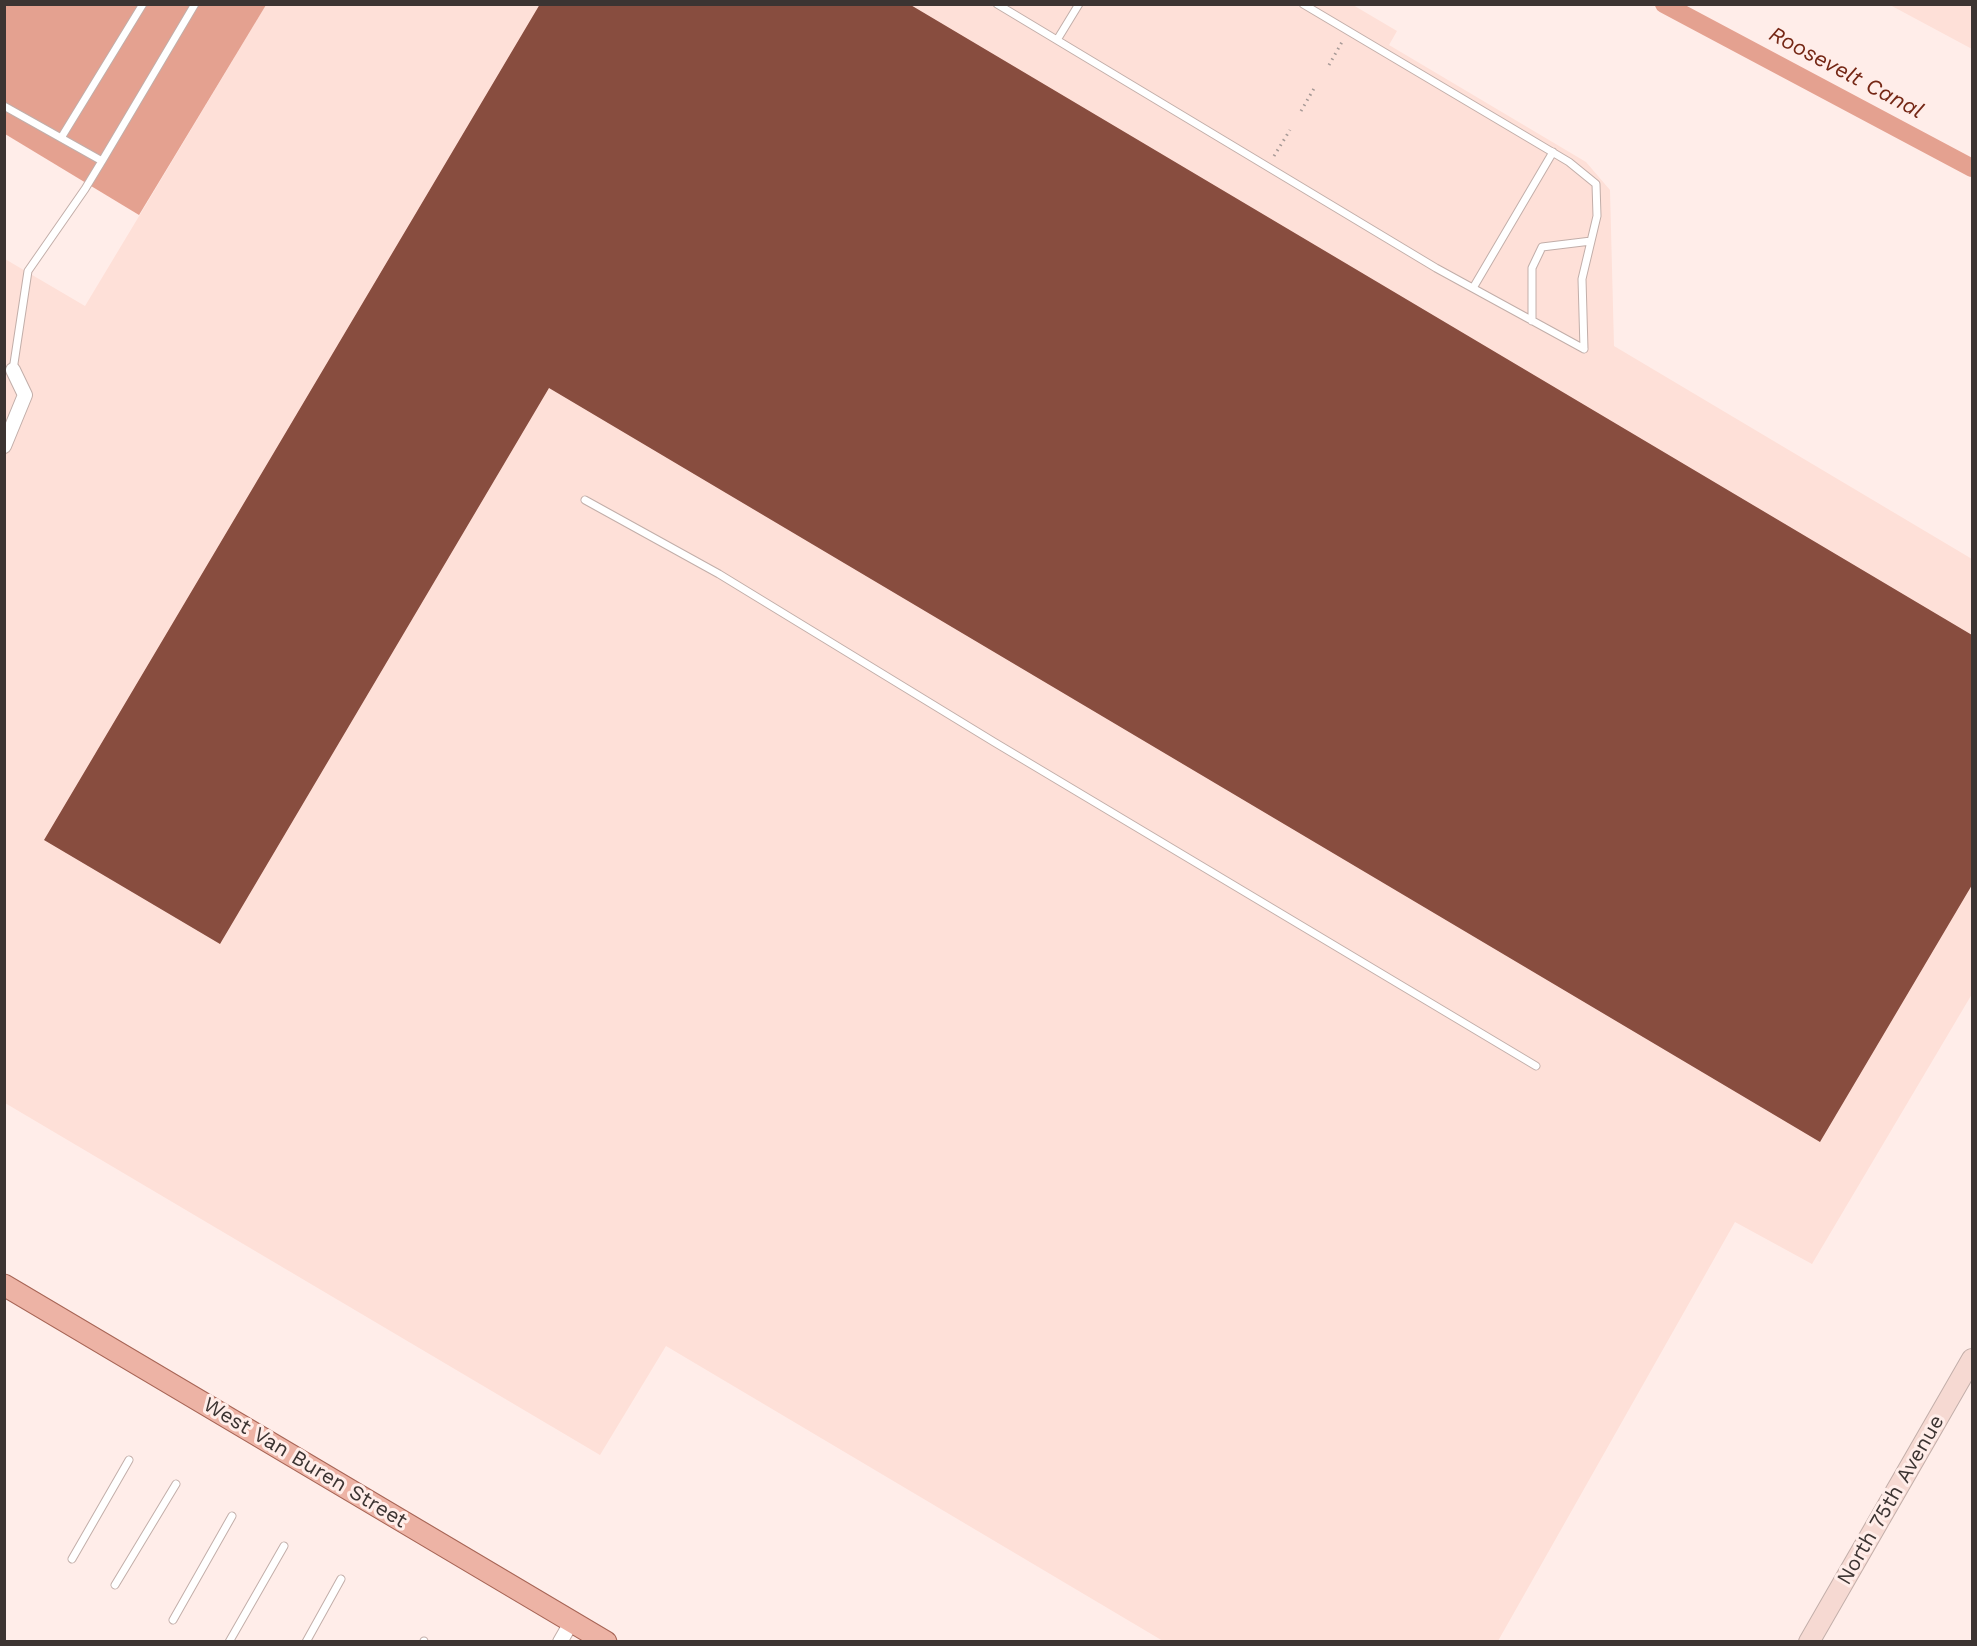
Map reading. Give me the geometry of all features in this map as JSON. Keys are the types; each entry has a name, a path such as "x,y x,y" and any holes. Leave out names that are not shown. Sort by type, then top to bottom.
{"main road":[{"name":"West Van Buren Street","path":"4,1285 606,1641"},
{"name":"North 75th Avenue","path":"1809,1641 1972,1359"}],"street":[{"path":"4,446 26,395 13,370"},
{"path":"560,1641 572,1621"}],"lane":[{"path":"61,138 143,4"},
{"path":"13,370 28,271 85,189 195,4"},
{"path":"997,4 1473,288 1584,349 1582,279 1597,216 1596,184 1553,152 1303,4"},
{"path":"1057,40 1079,4"},
{"path":"4,106 102,161"},
{"path":"1473,288 1553,152"},
{"path":"1532,321 1532,268 1542,247 1591,241"},
{"path":"585,500 719,574 994,742 1536,1066"},
{"path":"72,1559 129,1460"},
{"path":"115,1586 176,1484"},
{"path":"172,1620 232,1516"},
{"path":"229,1641 284,1546"},
{"path":"306,1641 341,1579"}],"path":[{"path":"1329,65 1342,42"},
{"path":"1301,111 1316,85"},
{"path":"1274,156 1290,130"}],"shaded area":[{"path":"4,5 266,5 139,215 5,134"},
{"path":"266,5 1353,5 1397,31 1389,45 1586,162 1610,190 1614,346 1972,559 1972,994 1812,1264 1735,1222 1498,1641 1163,1641 666,1346 600,1455 5,1103 5,259 85,306"},
{"path":"1890,5 1972,5 1972,49"}],"building":[{"path":"540,4 909,4 1972,635 1972,885 1820,1142 549,388 220,944 44,840"}],"waterway":[{"name":"Roosevelt Canal","path":"1664,4 1972,168"}]}
